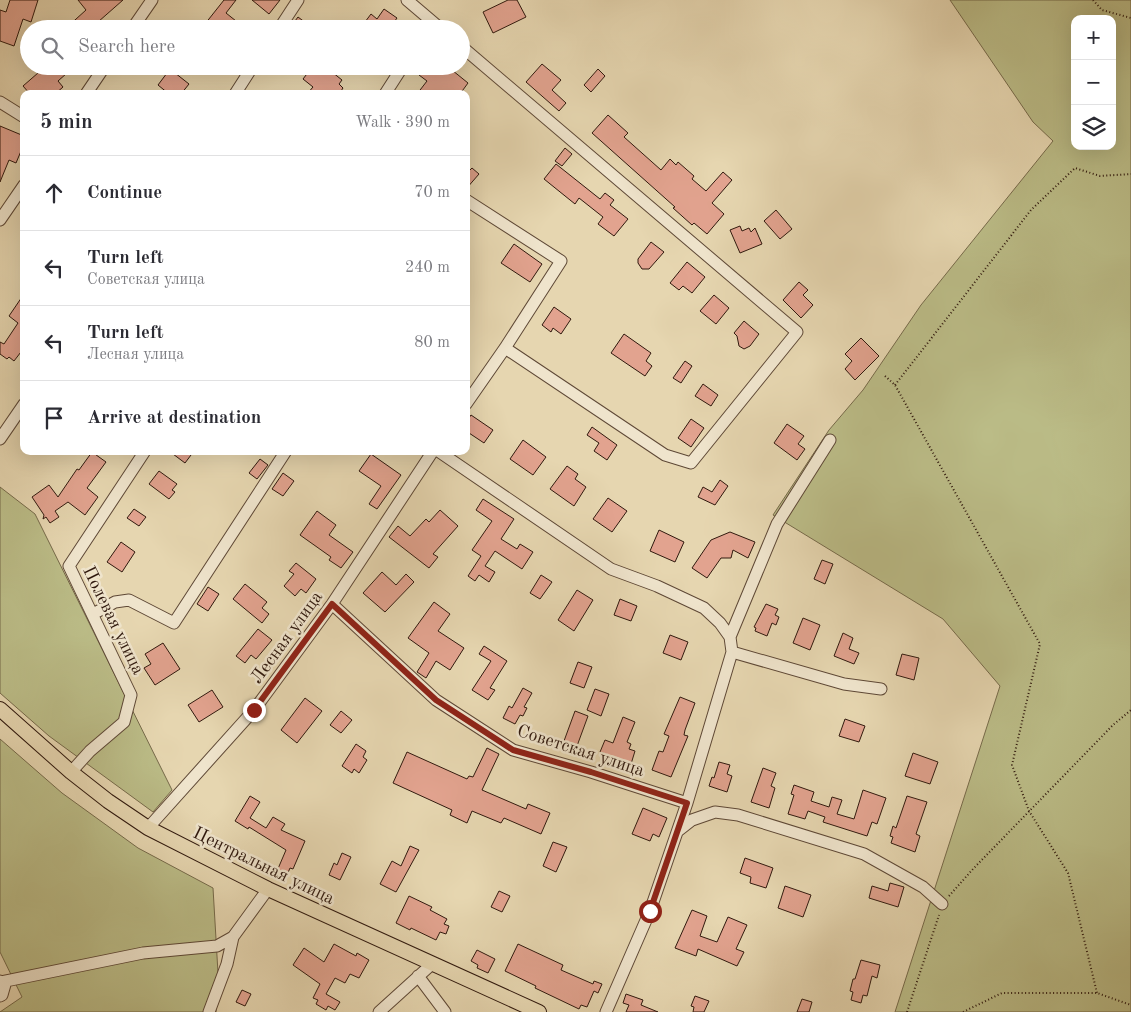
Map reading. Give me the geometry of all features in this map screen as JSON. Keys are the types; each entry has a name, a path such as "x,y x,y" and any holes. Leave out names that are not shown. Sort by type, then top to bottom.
{"main road":[{"name":"Центральная улица","path":"0,709 71,772 108,801 148,828 268,889 539,1012"}],"street":[{"path":"138,20 152,0"},
{"path":"285,20 298,0"},
{"path":"408,0 428,20"},
{"path":"470,54 797,332 691,463 665,455 505,348"},
{"path":"89,90 100,75"},
{"path":"238,90 247,75"},
{"path":"388,90 397,75"},
{"path":"0,102 20,114"},
{"path":"0,220 20,191"},
{"path":"470,203 561,261 470,398"},
{"path":"0,439 20,410"},
{"path":"730,637 776,524 830,440"},
{"name":"Полевая улица","path":"71,772 90,751 124,722 131,695 69,566 142,455"},
{"path":"93,614 115,602 129,600 174,623 283,455"},
{"name":"Лесная улица","path":"148,828 254,710 332,604 430,455"},
{"path":"444,455 611,569 657,586 704,608 720,623 730,637 732,652 687,803 650,911 606,1012"},
{"name":"Советская улица","path":"332,604 436,700 513,750 591,772 687,803"},
{"path":"732,652 844,684 881,689"},
{"path":"677,832 692,820 714,812 738,815 864,854 923,887 942,904"},
{"path":"209,1012 227,964 233,937 268,889"},
{"path":"0,996 2,994 2,982 143,953 217,946 233,937"},
{"path":"379,1012 432,964"},
{"path":"418,976 445,1012"}],"path":[{"path":"1093,0 1102,10 1131,18"},
{"path":"895,385 1031,210 1075,168 1100,176 1131,174"},
{"path":"885,376 895,385 1040,644 1012,765 1029,811 1068,873 1097,993"},
{"path":"907,1012 942,904 973,869 1113,724 1131,710"},
{"path":"963,1012 1002,993 1097,993 1131,1005"}],"green space":[{"path":"950,0 1131,0 1131,1012 895,1012 1000,686 943,619 773,515 829,430 863,390 921,305 1053,141 1033,122"},
{"path":"0,487 35,514 172,790 153,812 49,736 0,693"},
{"path":"0,739 62,793 138,848 213,888 218,973 216,1012 0,1012 22,997 0,952"}],"building":[{"path":"10,0 38,0 32,20 20,20 20,28 14,46 0,41 0,10 6,12"},
{"path":"78,0 123,0 100,20 75,20 86,10"},
{"path":"224,0 236,0 226,13 235,20 208,20"},
{"path":"252,0 280,0 269,14"},
{"path":"508,0 517,0 526,17 493,33 483,12"},
{"path":"384,9 397,18 396,20 366,20 371,14 377,19"},
{"path":"542,64 561,80 552,90 566,103 559,111 526,82"},
{"path":"598,69 605,76 591,92 584,85"},
{"path":"36,75 65,75 58,81 63,87 60,90 26,90 23,86"},
{"path":"166,75 178,75 189,84 184,90 164,90 158,85"},
{"path":"306,75 336,75 342,80 339,84 343,88 342,90 310,90 313,87 303,79"},
{"path":"419,75 458,75 468,83 463,90 420,90 427,81"},
{"path":"608,115 628,133 624,137 661,170 670,159 676,165 678,162 694,176 692,179 706,191 723,172 732,180 712,203 724,214 707,234 694,223 692,225 673,208 675,207 592,133"},
{"path":"0,126 20,134 20,154 16,163 9,160 0,182"},
{"path":"565,148 572,154 562,166 555,161"},
{"path":"556,164 600,199 605,193 614,200 610,205 628,219 614,236 598,224 603,217 579,198 575,204 544,179"},
{"path":"472,168 479,174 470,184 470,170"},
{"path":"776,210 792,229 780,239 764,221"},
{"path":"740,226 742,231 749,228 751,232 755,228 762,244 740,253 730,230"},
{"path":"651,242 664,252 649,269 642,269 638,259"},
{"path":"514,244 542,264 530,282 501,263"},
{"path":"687,262 705,277 692,293 683,286 679,290 670,283"},
{"path":"799,282 808,290 803,295 813,305 801,318 783,300"},
{"path":"714,295 729,308 716,324 700,311"},
{"path":"20,300 20,353 14,361 0,354 0,342 4,344 18,323 9,316"},
{"path":"554,307 571,319 561,334 553,328 551,332 542,325"},
{"path":"744,321 759,334 750,346 744,349 739,346 737,336 734,333"},
{"path":"624,334 651,353 646,361 652,366 645,376 611,353"},
{"path":"861,338 879,356 855,380 845,369 852,361 845,354"},
{"path":"685,361 692,366 681,383 673,378"},
{"path":"703,384 718,395 711,406 695,396"},
{"path":"471,415 493,430 484,443 470,434"},
{"path":"691,419 704,428 691,447 678,438"},
{"path":"787,424 804,436 798,444 805,449 797,460 774,443"},
{"path":"592,427 617,445 607,460 594,451 599,443 587,435"},
{"path":"523,440 546,457 533,475 510,459"},
{"path":"90,455 96,455 106,462 87,488 98,497 85,515 68,502 55,511 59,517 50,523 46,517 43,519 44,515 32,497 49,485 58,497 77,469 79,470"},
{"path":"174,455 191,455 185,463"},
{"path":"370,455 372,455 401,475 377,509 369,504 381,486 359,471"},
{"path":"260,459 268,465 257,479 249,473"},
{"path":"567,466 578,474 575,479 586,487 574,506 550,489"},
{"path":"159,471 177,484 172,490 175,492 169,499 149,484"},
{"path":"283,473 294,481 283,496 272,489"},
{"path":"720,480 728,486 715,505 698,497 703,487 712,492"},
{"path":"608,498 627,511 612,532 593,519"},
{"path":"483,499 514,519 501,539 517,549 520,544 533,552 522,569 495,551 485,566 495,572 489,582 479,575 475,581 468,576 481,556 472,550 492,521 476,510"},
{"path":"134,509 146,517 139,526 127,518"},
{"path":"440,510 458,526 433,554 438,557 429,568 389,537 398,526 410,536 426,519 429,522"},
{"path":"317,511 336,525 329,535 353,552 341,568 329,560 331,557 300,535"},
{"path":"659,530 684,542 675,562 650,551"},
{"path":"730,532 755,542 748,558 733,550 731,558 721,558 707,578 692,568 711,540"},
{"path":"121,542 135,552 122,572 107,562"},
{"path":"822,560 833,564 825,584 814,579"},
{"path":"296,563 316,579 306,593 301,589 295,596 284,586 294,574 289,571"},
{"path":"382,572 396,585 406,574 414,582 385,612 363,593"},
{"path":"541,575 552,582 540,599 530,593"},
{"path":"245,584 267,602 262,608 269,614 262,623 233,599"},
{"path":"208,587 219,594 208,611 197,604"},
{"path":"577,590 593,600 574,631 558,620"},
{"path":"620,599 637,606 631,621 614,615"},
{"path":"434,602 450,614 438,631 464,648 450,670 436,661 426,678 417,672 429,653 408,638"},
{"path":"766,604 778,609 775,615 779,617 776,625 772,623 767,636 755,631 756,628 754,627"},
{"path":"803,618 820,625 810,650 793,643"},
{"path":"258,629 272,640 256,659 251,655 245,663 236,656"},
{"path":"843,633 853,638 849,649 859,653 854,664 834,656"},
{"path":"670,635 688,642 681,660 663,653"},
{"path":"163,643 180,669 155,685 144,668 151,664 145,654"},
{"path":"484,646 507,661 490,688 495,690 488,700 472,690 491,661 479,654"},
{"path":"902,654 919,658 914,680 896,675"},
{"path":"578,662 592,667 584,688 570,683"},
{"path":"523,688 532,693 524,707 527,708 523,716 520,715 515,724 503,718 509,706 512,708"},
{"path":"595,689 609,694 601,716 587,710"},
{"path":"212,690 223,707 199,722 188,705"},
{"path":"680,697 695,703 685,730 684,735 688,736 671,777 652,770 659,751 663,752 669,736 664,734"},
{"path":"305,698 322,711 297,743 281,730"},
{"path":"341,711 352,720 341,733 330,725"},
{"path":"575,711 588,716 577,746 564,741"},
{"path":"623,717 635,722 627,742 631,744 629,749 635,751 631,764 600,752 605,740 613,743"},
{"path":"845,719 865,726 859,742 839,736"},
{"path":"356,744 366,751 363,757 367,760 359,773 354,769 352,773 342,766"},
{"path":"487,748 499,754 482,790 526,809 528,804 550,813 541,834 504,818 501,823 472,811 467,823 450,815 452,810 393,783 407,752 467,779 469,776 473,777"},
{"path":"913,753 938,762 930,784 905,776"},
{"path":"719,762 730,765 727,774 732,776 727,792 709,786 712,777 714,778"},
{"path":"763,768 776,773 771,786 775,788 769,808 751,802"},
{"path":"794,785 814,792 811,801 829,807 832,797 842,800 837,814 854,819 863,790 886,798 877,824 872,822 867,836 823,822 825,817 808,811 805,819 788,814 794,795 791,794"},
{"path":"250,796 260,802 250,818 266,828 273,817 285,824 281,830 305,841 293,869 290,868 287,875 277,871 286,850 249,827 248,829 235,821"},
{"path":"907,796 927,802 916,834 920,836 915,852 891,843 893,837 890,836 893,826 896,828"},
{"path":"643,808 667,818 659,837 653,834 650,841 632,834"},
{"path":"553,842 567,847 556,872 543,866"},
{"path":"410,846 419,850 396,892 380,884 392,861 401,866"},
{"path":"342,853 351,857 340,880 329,875 334,863 337,865"},
{"path":"745,858 773,868 766,888 750,883 751,877 740,873"},
{"path":"890,883 904,887 898,907 869,898 872,886 888,891"},
{"path":"785,886 811,895 803,917 778,908"},
{"path":"499,891 510,896 502,912 491,907"},
{"path":"409,896 432,907 430,910 447,919 444,924 449,926 446,934 440,932 436,940 396,923"},
{"path":"692,910 707,916 700,936 717,942 728,917 747,925 736,949 744,952 737,966 698,949 696,956 675,948"},
{"path":"334,944 356,956 357,953 369,960 359,978 350,974 345,983 335,978 326,994 340,1002 335,1010 328,1006 326,1010 316,1004 318,1000 313,998 320,984 293,965 304,948 324,962"},
{"path":"518,944 563,965 561,970 593,984 594,981 602,984 598,993 594,991 587,1007 581,1005 579,1009 505,971"},
{"path":"477,950 495,959 488,973 477,968 478,965 471,961"},
{"path":"861,960 880,965 877,978 872,976 867,996 863,995 861,1003 851,1000 853,992 850,991"},
{"path":"242,990 251,994 245,1006 236,1002"},
{"path":"626,994 643,1000 641,1005 658,1012 626,1012 629,1005 623,1003"},
{"path":"695,996 709,1001 704,1012 693,1012 694,1007 691,1006"},
{"path":"802,999 812,1002 809,1012 797,1012"}],"route":[{"path":"254,710 332,604 436,700 513,750 591,772 687,803 650,911"}]}
